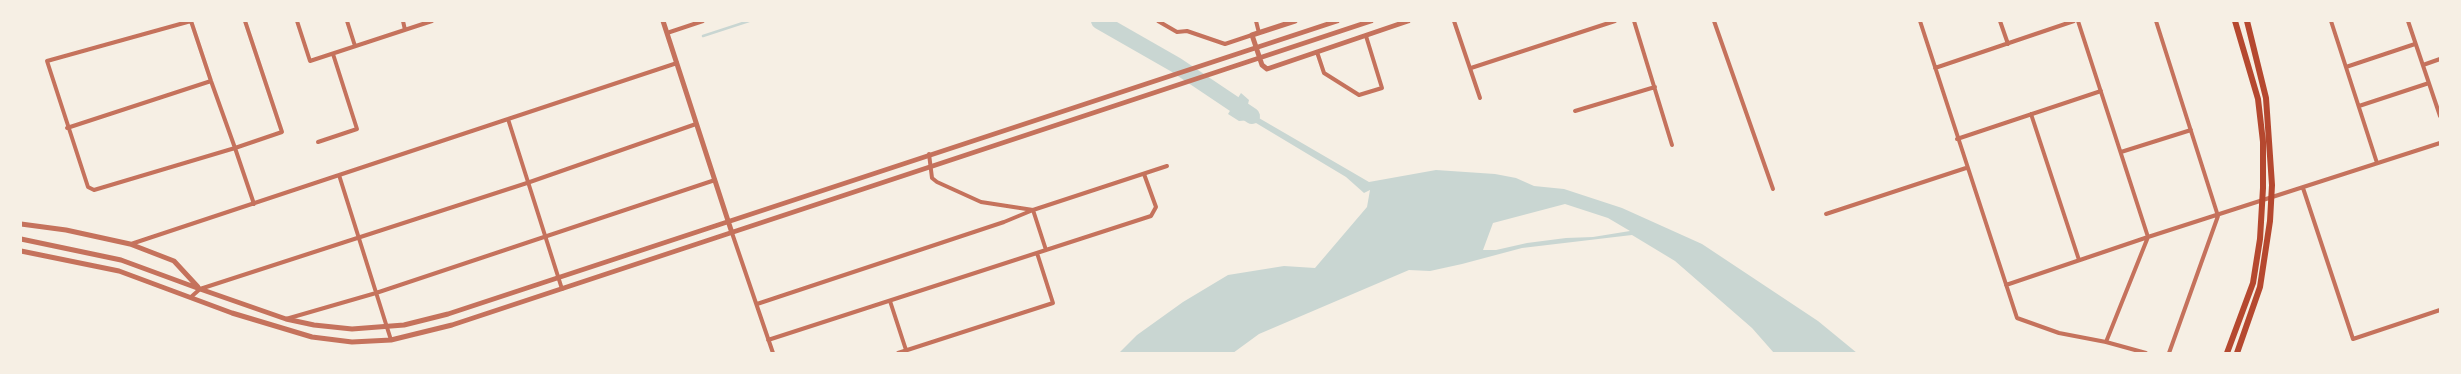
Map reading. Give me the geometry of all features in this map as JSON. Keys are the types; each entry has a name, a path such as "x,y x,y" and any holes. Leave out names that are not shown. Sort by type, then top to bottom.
{"main road":[{"path":"2227,353 2253,283 2260,239 2262,201 2263,142 2258,99 2235,21"},
{"path":"2237,353 2260,287 2268,239 2271,198 2270,136 2266,98 2246,21"}],"street":[{"path":"245,21 282,132 234,148 94,190 88,187 67,128 47,61 191,21 234,148 254,204"},
{"path":"297,21 310,61 432,21"},
{"path":"347,21 355,46"},
{"path":"403,21 406,30"},
{"path":"663,21 728,222 773,353"},
{"path":"667,33 703,21"},
{"path":"1158,21 1177,32 1187,30 1225,44 1295,21"},
{"path":"1256,21 1259,33"},
{"path":"21,238 121,260 286,319 331,328 387,328 448,314 929,154 1025,124 1337,21"},
{"path":"21,251 119,271 282,330 312,337 352,342 391,340 452,325 1371,21"},
{"path":"1252,36 1262,65 1267,69 1408,21"},
{"path":"1454,21 1480,98"},
{"path":"1471,68 1615,21"},
{"path":"1634,21 1672,145"},
{"path":"1714,21 1772,189"},
{"path":"1920,21 1966,168 2017,318 2059,333 2106,342 2146,353"},
{"path":"2000,21 2008,44"},
{"path":"1935,68 2074,21"},
{"path":"2078,21 2148,237 2106,342"},
{"path":"2156,21 2218,216 2169,353"},
{"path":"2331,21 2378,163"},
{"path":"2408,21 2440,116"},
{"path":"1318,52 1324,73 1359,95 1382,88 1366,36"},
{"path":"2346,67 2415,44"},
{"path":"318,142 357,129 333,54"},
{"path":"2423,65 2440,59"},
{"path":"130,244 677,63"},
{"path":"67,128 211,81"},
{"path":"2359,106 2429,83"},
{"path":"1575,111 1654,87"},
{"path":"1957,139 2101,91"},
{"path":"2031,114 2079,260"},
{"path":"508,119 527,183 562,289"},
{"path":"191,297 200,289 527,183 696,124"},
{"path":"2121,152 2191,130"},
{"path":"2006,285 2148,237 2218,216 2440,143"},
{"path":"929,154 932,166 932,178 956,192 981,202 1033,210"},
{"path":"757,304 1167,166"},
{"path":"1826,214 1966,168"},
{"path":"768,340 1151,216 1156,207 1144,174"},
{"path":"339,175 391,340"},
{"path":"286,319 376,293 715,180"},
{"path":"2303,188 2353,339 2440,310"},
{"path":"1033,210 1046,250"},
{"path":"21,224 66,230 130,244 174,261 200,289"},
{"path":"898,353 1053,302 1037,253"},
{"path":"890,301 906,350"}],"shaded area":[{"path":"1241,93 1249,100 1247,108 1252,114 1369,182 1436,170 1495,174 1516,178 1534,186 1564,189 1622,208 1702,244 1818,321 1857,353 1774,353 1752,328 1675,261 1632,235 1522,248 1430,271 1409,270 1259,334 1233,353 1119,353 1137,335 1183,302 1228,275 1284,266 1315,268 1367,207 1370,190 1364,193 1346,177 1251,120 1239,121 1228,114","holes":["1565,204 1608,218 1630,231 1593,237 1566,238 1527,243 1496,250 1483,250 1493,223"]}],"waterway":[{"path":"703,36 749,21"},
{"path":"1099,21 1176,65 1252,116"}]}
